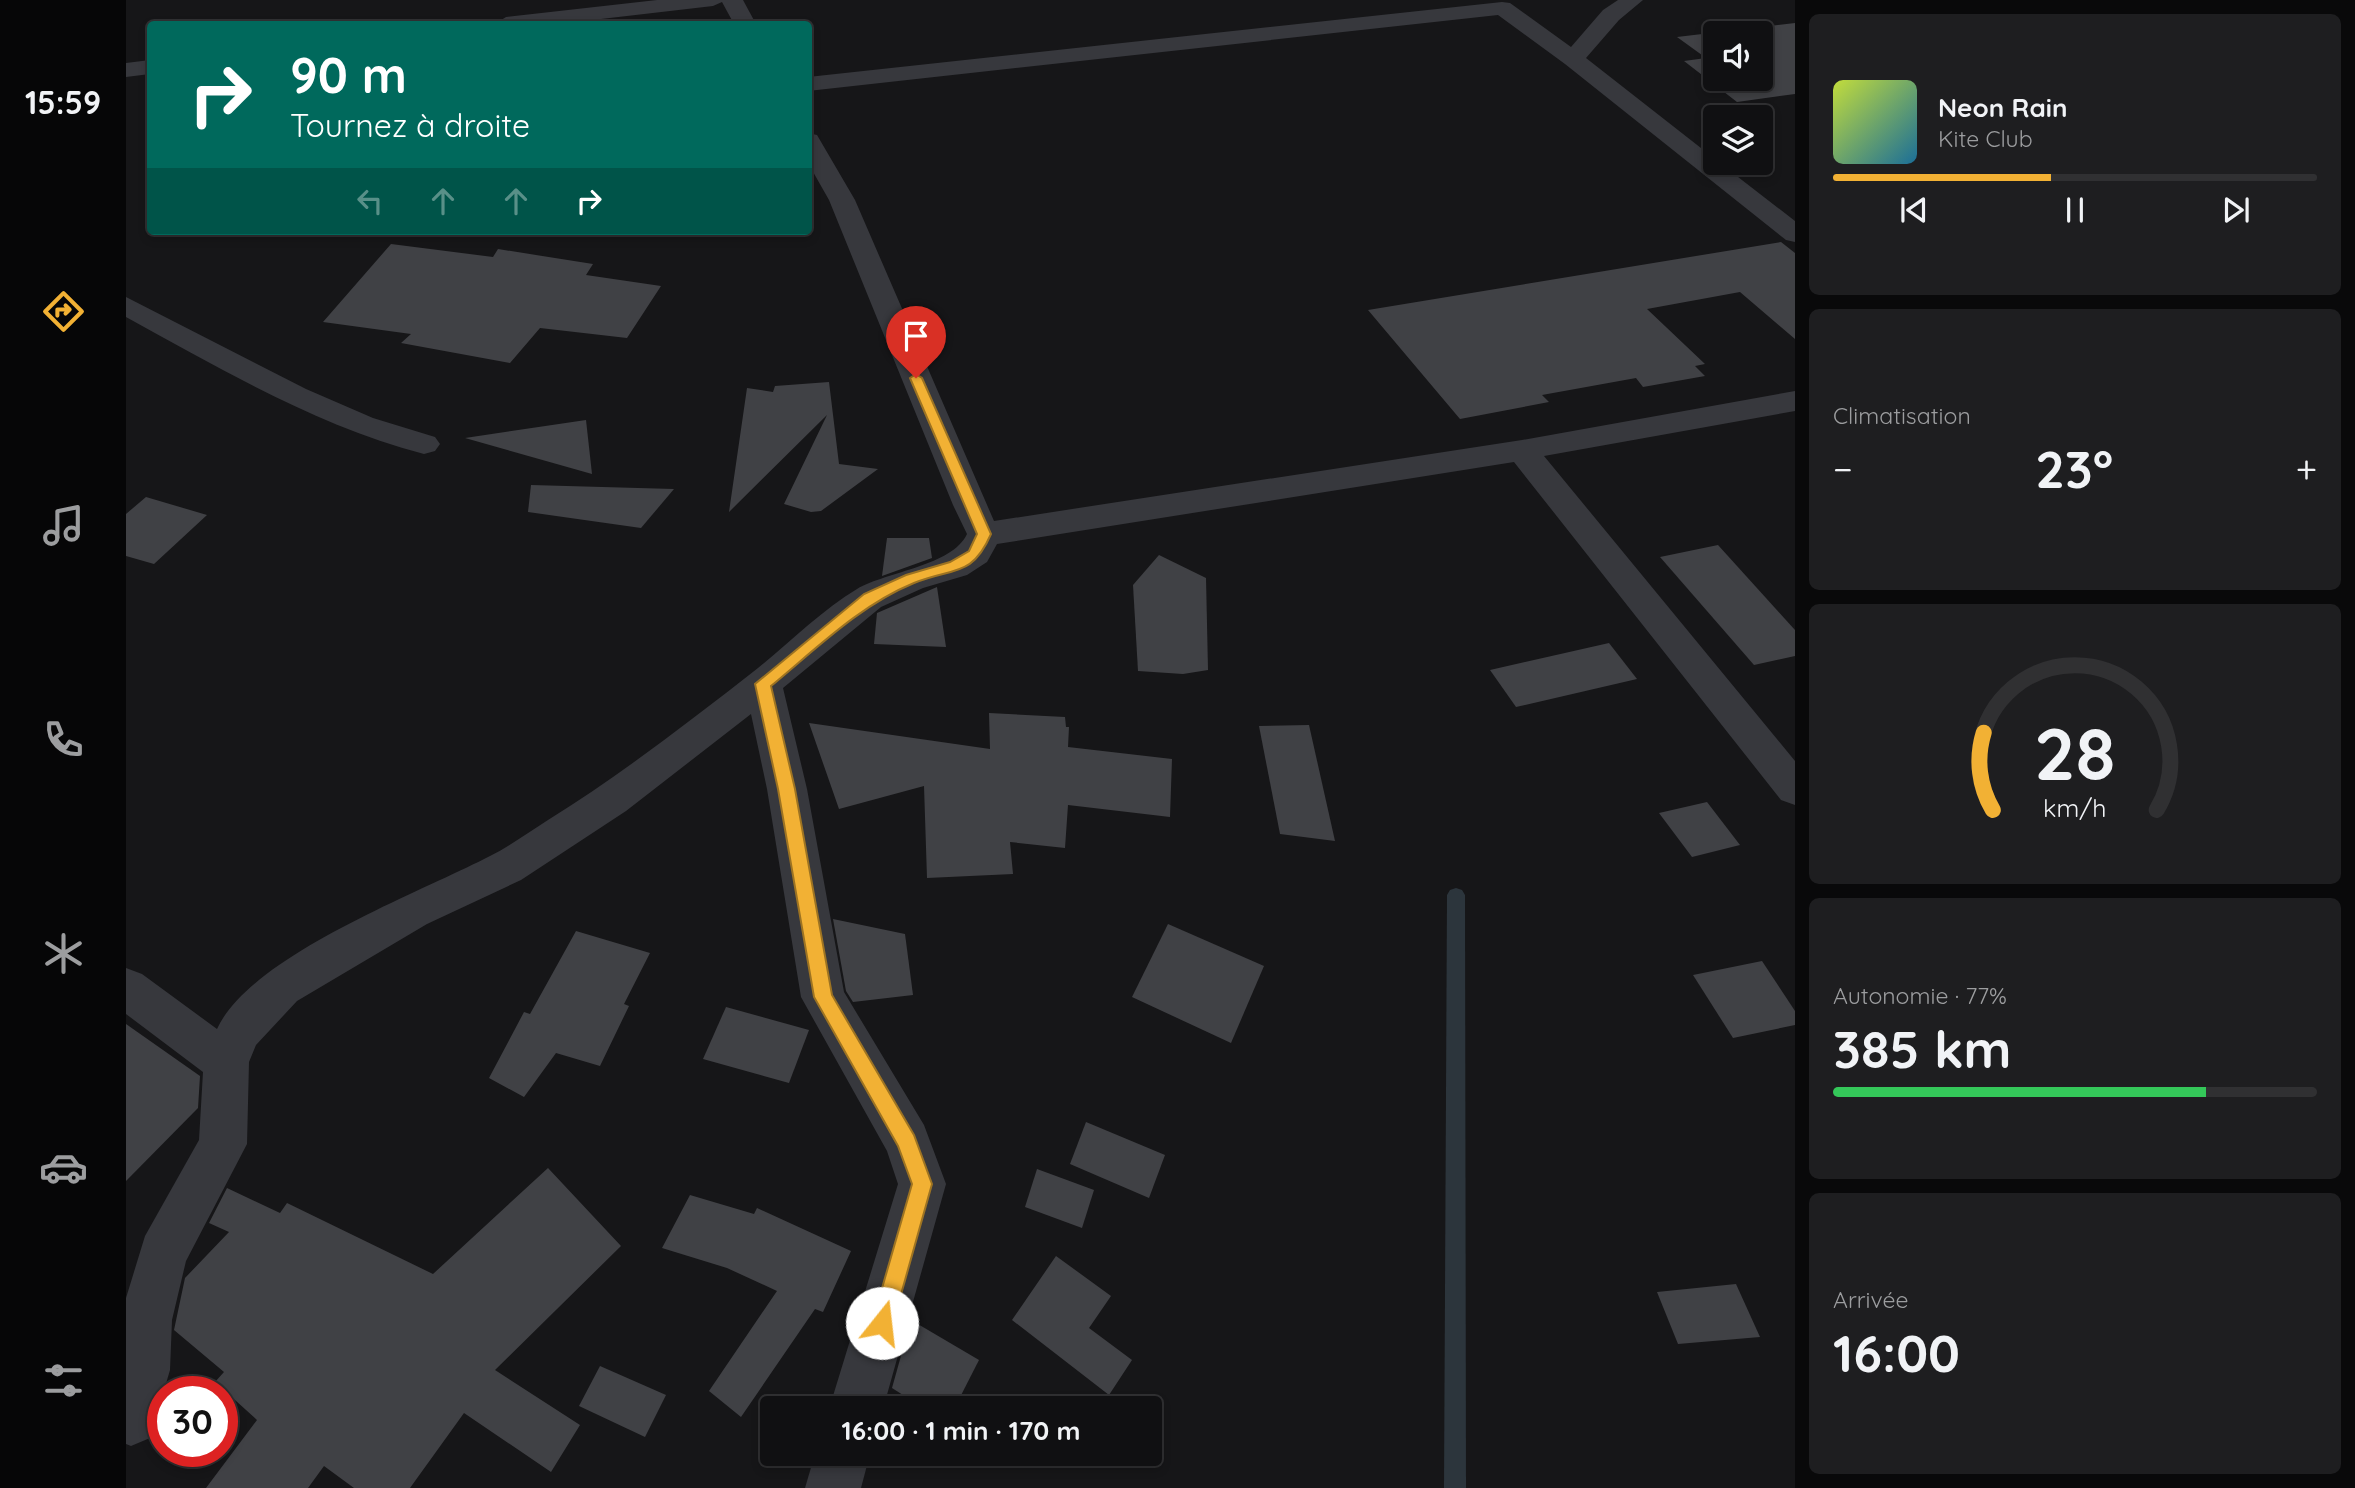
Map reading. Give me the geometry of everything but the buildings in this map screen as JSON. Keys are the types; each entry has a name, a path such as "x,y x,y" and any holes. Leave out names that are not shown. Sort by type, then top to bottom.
{"street":[{"path":"532,21 713,0"},
{"path":"732,0 743,21"},
{"path":"1341,0 1366,23"},
{"path":"1573,59 1611,15 1632,0"},
{"path":"812,85 1502,8 1573,59 1795,234"},
{"path":"126,69 147,67"},
{"path":"812,147 842,200 969,505 984,534"},
{"path":"126,306 295,396 362,425 424,444"},
{"path":"984,534 1522,450 1795,401"},
{"path":"1522,450 1795,789"},
{"path":"131,1419 144,1370 146,1320 163,1254 223,1144 226,1062 239,1031 281,987 412,911 506,868 612,800 763,684 869,598 911,579 955,566 975,554 984,534"},
{"path":"763,684 786,789 823,997 907,1141 922,1184 860,1396"},
{"path":"126,988 226,1062"},
{"path":"833,1488 839,1466"}],"waterway":[{"path":"1455,1488 1456,895"}],"route":[{"path":"882,1323 922,1184 907,1141 856,1058 823,997 786,789 763,684 869,598 911,579 955,566 975,554 984,534 969,505 916,378"}]}
